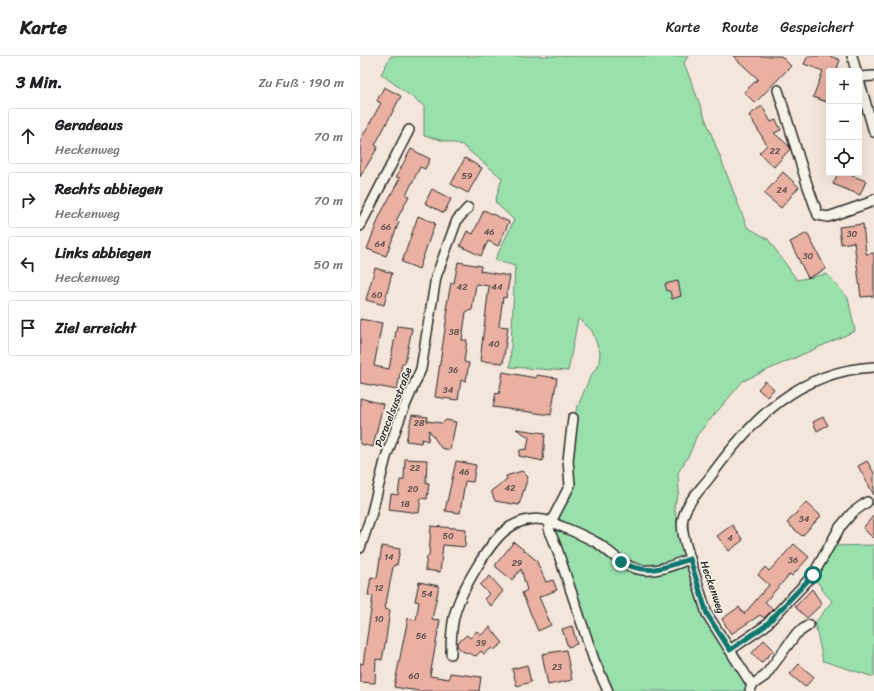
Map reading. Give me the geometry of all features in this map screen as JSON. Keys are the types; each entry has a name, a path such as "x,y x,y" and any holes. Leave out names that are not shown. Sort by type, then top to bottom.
{"street":[{"path":"852,56 855,68"},
{"path":"862,78 874,76"},
{"path":"778,90 818,215 828,217 873,203"},
{"path":"862,90 874,132"},
{"path":"360,226 409,130"},
{"name":"Paracelsusstraße","path":"360,548 396,429 421,369 436,277 457,220 468,208"},
{"path":"690,559 683,528 683,517 731,448 764,414 803,385 828,374 852,368 874,367"},
{"path":"572,418 568,460 570,485 551,522 549,529 594,660 608,691"},
{"path":"730,650 765,626 813,575 840,527 852,513 867,502"},
{"name":"Heckenweg","path":"451,654 450,634 461,596 496,541 510,527 530,519 542,519 551,522 598,544 621,562 632,568 644,570 657,569 690,559 707,614 730,650 751,688 765,676 796,634 809,625"}],"green space":[{"path":"391,56 688,56 684,63 747,227 768,239 797,280 827,274 848,298 855,331 743,381 697,435 690,453 678,473 679,492 674,506 679,533 710,616 752,685 750,691 608,691 549,529 570,485 573,418 590,377 599,364 600,352 592,331 578,319 568,371 510,367 515,266 495,260 514,220 495,202 502,178 462,145 424,136 424,106 381,74"},
{"path":"874,545 874,677 823,661 815,623 832,601 813,575 831,546"}],"building":[{"path":"733,56 781,56 791,66 755,103 744,92 758,79"},
{"path":"808,56 830,56 840,60 837,68 826,68 826,102 813,97 823,71 804,64"},
{"path":"384,87 401,96 375,145 378,147 360,177 360,141 381,103 377,101"},
{"path":"762,106 771,122 776,120 781,130 774,133 789,146 790,149 774,167 759,153 767,145 749,115"},
{"path":"411,149 430,159 425,169 420,167 406,195 409,196 396,221 399,222 386,256 367,249 380,215 400,178 396,177"},
{"path":"465,158 482,168 468,193 451,184"},
{"path":"783,172 799,187 781,208 764,194"},
{"path":"837,176 853,176 866,181 860,195 833,184"},
{"path":"432,189 451,199 444,213 425,203"},
{"path":"484,210 509,222 498,246 488,241 481,256 460,246 467,231 473,234"},
{"path":"418,216 435,223 419,269 402,262"},
{"path":"863,224 866,254 874,253 874,296 861,297 854,242 841,244 839,227"},
{"path":"807,233 826,269 808,278 790,242"},
{"path":"458,262 481,266 480,271 510,276 506,298 503,297 499,326 508,327 503,363 480,361 489,286 476,284 472,310 466,312 462,340 467,340 464,362 469,363 466,381 461,380 458,400 435,397 448,309 446,309 451,283 454,283"},
{"path":"375,268 392,273 384,305 366,300"},
{"path":"678,281 681,296 672,299 670,291 667,291 665,284"},
{"path":"360,319 382,323 374,366 389,369 397,326 412,328 405,363 402,363 397,390 360,383"},
{"path":"503,372 536,378 536,375 557,378 551,415 493,407 496,393 499,394"},
{"path":"765,381 774,389 767,397 758,389"},
{"path":"360,398 383,404 373,447 360,444"},
{"path":"412,415 428,417 427,421 442,423 446,420 456,422 450,450 441,448 429,430 428,441 422,439 421,443 406,441"},
{"path":"823,417 828,425 817,431 813,422"},
{"path":"516,429 545,433 543,461 519,456 520,450 527,449 529,437"},
{"path":"405,459 427,460 426,483 429,483 427,499 421,498 419,513 389,509 391,494 398,495 400,480 404,480"},
{"path":"456,461 476,465 473,482 465,481 460,513 445,511"},
{"path":"867,461 874,473 874,495 858,466"},
{"path":"522,471 528,477 519,505 495,501 491,491 507,479 506,476"},
{"path":"806,502 821,516 802,536 787,523"},
{"path":"874,515 874,539 863,528"},
{"path":"732,525 743,540 729,551 717,536"},
{"path":"431,526 466,529 465,547 443,545 440,572 425,570 427,556 429,556"},
{"path":"514,542 536,560 546,582 553,580 557,590 539,597 551,625 538,631 522,593 527,590 521,569 512,580 496,567 496,564"},
{"path":"794,544 809,557 792,576 790,574 765,602 773,609 764,618 760,615 731,634 722,619 739,607 744,614 769,585 758,575 765,567 769,571"},
{"path":"382,546 400,549 397,565 394,565 393,567 385,609 390,610 386,639 382,660 376,659 375,683 360,682 360,663 363,664 373,596 368,595 371,577 377,578"},
{"path":"490,576 503,591 491,606 484,599 489,594 480,585"},
{"path":"419,582 439,586 432,619 440,620 430,676 449,679 450,673 481,677 479,691 418,691 394,687 408,618 416,620 419,602 415,601"},
{"path":"812,589 822,604 807,618 795,607"},
{"path":"572,626 577,644 568,647 562,629"},
{"path":"490,627 503,643 494,650 492,648 484,654 481,651 476,656 462,651 457,646 457,643 467,635 470,638 477,631 481,635"},
{"path":"764,640 774,650 761,663 752,653"},
{"path":"566,650 572,680 548,685 542,654"},
{"path":"799,664 814,677 805,687 790,674"},
{"path":"527,665 531,682 517,686 512,669"}],"route":[{"path":"621,562 632,568 644,570 657,569 690,559 707,614 730,650 765,626 813,575"}]}
